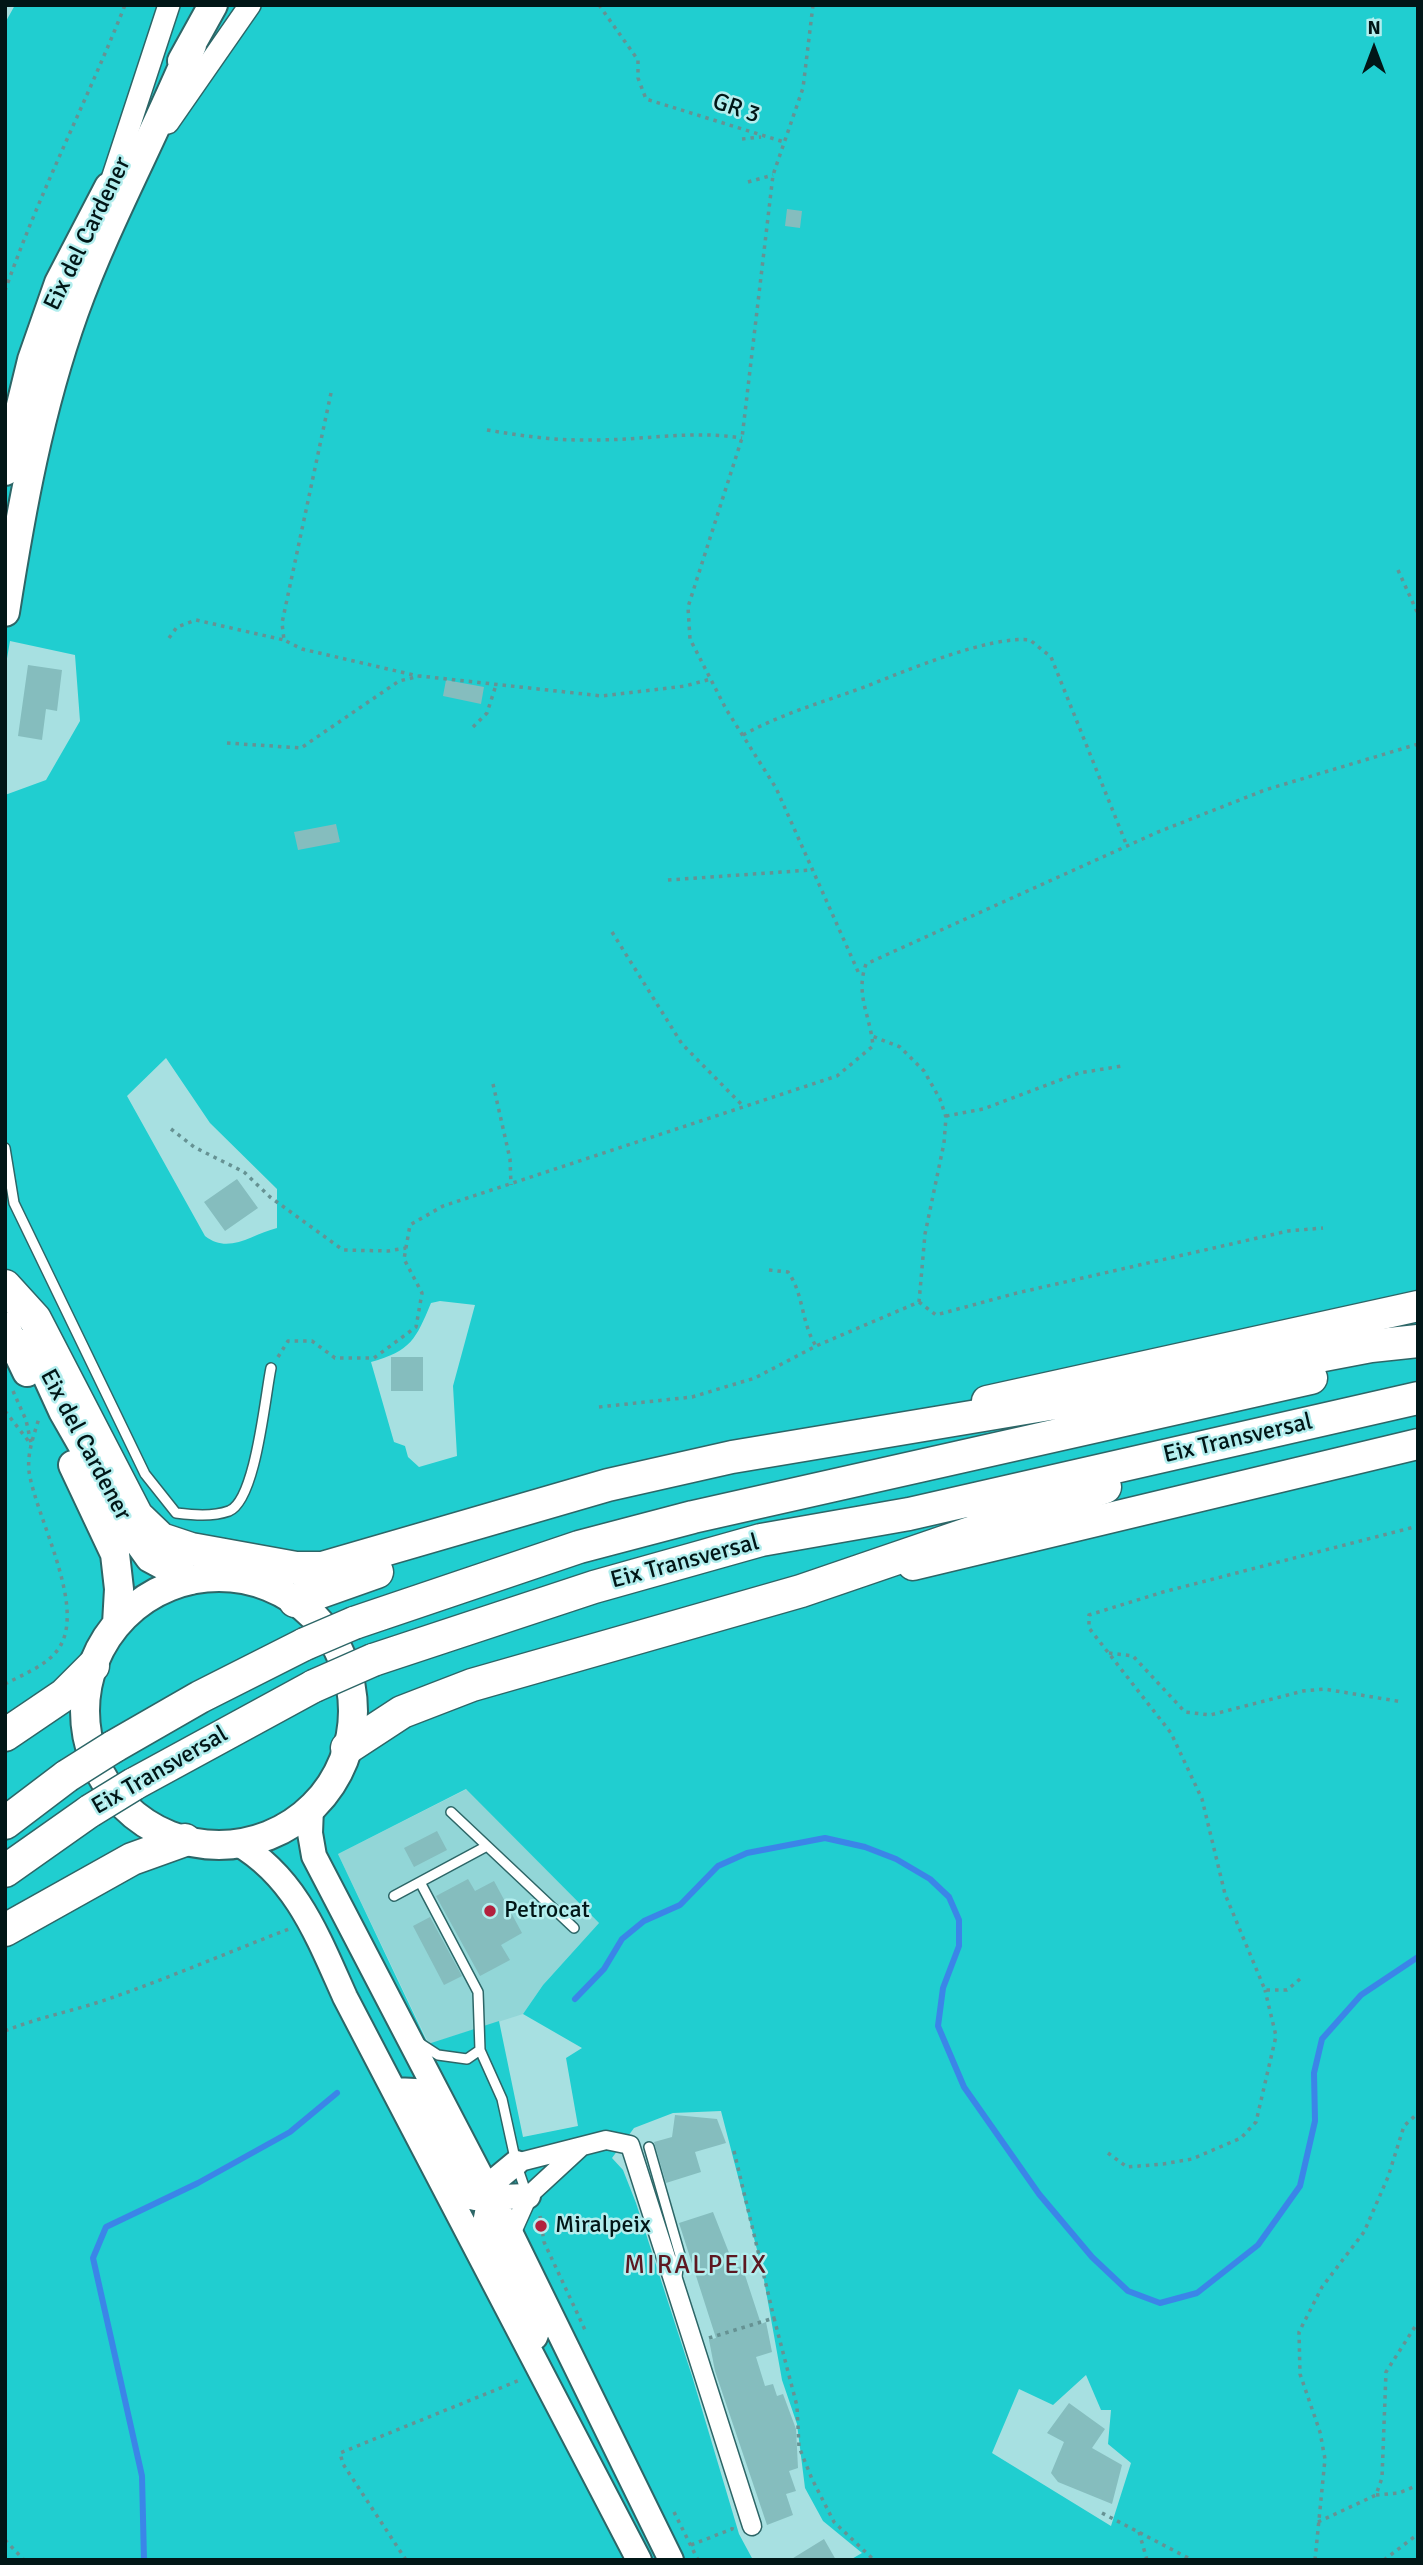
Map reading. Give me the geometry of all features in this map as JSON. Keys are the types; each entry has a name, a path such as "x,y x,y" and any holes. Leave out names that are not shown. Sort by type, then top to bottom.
{"highway":[{"path":"5,1286 35,1319 137,1516 161,1539 191,1549 296,1568 322,1568 419,1537 482,1522 608,1485 1418,1306"},
{"path":"732,1457 1187,1381 1371,1346 1418,1341"},
{"name":"Eix Transversal","path":"5,1823 68,1776 113,1747 200,1697 304,1644 354,1623 567,1551 694,1517 1418,1353"},
{"name":"Eix Transversal","path":"5,1871 90,1811 134,1784 314,1686 373,1660 594,1587 761,1540 909,1514 1418,1398"},
{"path":"800,1591 1262,1433"},
{"path":"347,1748 402,1712 472,1685 800,1591 1418,1444"},
{"path":"295,1601 437,1550 482,1522"},
{"path":"5,1735 64,1695 93,1666"},
{"path":"5,1930 132,1858 185,1840"}],"main road":[{"name":"Eix del Cardener","path":"5,471 9,445 32,360 58,284 110,185 213,5"},
{"name":"Eix del Cardener","path":"5,612 26,482 74,312 192,45"},
{"name":"Eix del Cardener","path":"5,529 13,485 36,406 52,383"},
{"name":"Eix del Cardener","path":"5,1286 69,1423 135,1537 150,1558 191,1580"},
{"name":"Eix del Cardener","path":"5,1326 115,1554 119,1589 117,1624"},
{"path":"221,1577 250,1581 295,1601 329,1634 346,1670 353,1709 347,1748 335,1777 311,1808 277,1831 237,1843 207,1844 185,1840 162,1832 135,1815 113,1793 100,1773 89,1744 85,1721 87,1689 93,1666 117,1624 150,1596 191,1580 221,1577"},
{"path":"311,1808 310,1833 314,1856 511,2234 671,2560"},
{"path":"237,1843 261,1857 279,1875 310,1921 394,2090 639,2560"},
{"path":"394,2090 415,2091 466,2191 474,2198 528,2196"},
{"path":"516,2163 493,2182 492,2199 485,2223 538,2329 535,2360"}],"street":[{"path":"110,185 169,5"},
{"path":"136,168 250,5"},
{"path":"516,2163 606,2140 631,2145 752,2526"},
{"path":"511,2234 528,2196 583,2146"}],"lane":[{"path":"5,1147 15,1203 145,1474 176,1513 201,1516 232,1510 244,1495 251,1476 271,1368"},
{"path":"451,1812 574,1928"},
{"path":"394,1896 487,1846"},
{"path":"419,1882 478,1992 480,2050 502,2099 516,2163 528,2196"},
{"path":"404,2032 438,2055 467,2059 480,2050"},
{"path":"649,2147 680,2255 676,2285"}],"path":[{"path":"5,291 25,235 93,87 125,5"},
{"name":"GR 3","path":"599,5 638,60 638,78 646,99 784,142 803,88 813,5"},
{"path":"741,139 763,137"},
{"path":"784,142 773,175 742,438 688,607 690,639 776,788 861,978"},
{"path":"748,182 773,175"},
{"path":"284,640 282,622 331,393"},
{"path":"486,430 547,440 598,440 706,433 742,438"},
{"path":"1398,570 1418,614"},
{"path":"169,638 177,626 196,620 284,640 302,649 420,676 602,696 685,686 711,679"},
{"path":"743,735 778,716 908,668 1021,639 1038,645 1051,657 1127,846"},
{"path":"227,743 301,748 399,681 420,676"},
{"path":"473,727 486,713 496,685"},
{"path":"271,1368 288,1341 312,1341 335,1358 374,1357 416,1327 422,1293 404,1259 410,1225 443,1206 837,1076 873,1046 871,1021 860,991 866,964 1127,846 1265,790 1418,744"},
{"path":"668,880 811,870"},
{"path":"611,932 682,1044 744,1107"},
{"path":"872,1036 900,1047 923,1071 946,1115 944,1143 925,1234 919,1302"},
{"path":"946,1115 983,1109 1079,1073 1122,1066"},
{"path":"493,1084 510,1159 511,1185"},
{"path":"171,1129 194,1147 244,1172 270,1197 343,1250 388,1251 406,1248"},
{"path":"919,1302 936,1315 1017,1293 1275,1234 1323,1228"},
{"path":"769,1270 788,1272 796,1283 807,1332 816,1346"},
{"path":"598,1407 692,1397 755,1378 816,1346 919,1302"},
{"path":"10,1386 26,1420 31,1445"},
{"path":"5,1684 44,1662 59,1648 66,1627 66,1606 50,1534 29,1471 31,1445 43,1405"},
{"path":"5,1411 31,1445"},
{"path":"1108,2153 1127,2167 1163,2164 1192,2159 1241,2138 1256,2122 1276,2036 1265,1990 1224,1894 1202,1799 1171,1732 1089,1628 1089,1615 1105,1608 1418,1526"},
{"path":"1109,1653 1133,1656 1185,1712 1210,1715 1303,1691 1324,1689 1403,1702"},
{"path":"5,2031 37,2018 75,2010 187,1971 310,1921"},
{"path":"1265,1990 1287,1990 1300,1979"},
{"path":"1315,2560 1325,2459 1320,2432 1300,2374 1299,2332 1322,2287 1364,2232 1388,2177 1404,2126 1418,2113"},
{"path":"734,2151 797,2406 799,2447 834,2522 874,2560"},
{"path":"528,2196 542,2219 544,2242 588,2337"},
{"path":"694,2342 774,2318"},
{"path":"1376,2495 1382,2477 1386,2372 1418,2322"},
{"path":"406,2560 343,2464 340,2453 535,2360"},
{"path":"1318,2522 1376,2495 1399,2493 1418,2485"},
{"path":"674,2511 698,2560"},
{"path":"1102,2513 1192,2560"},
{"path":"1139,2532 1147,2560"},
{"path":"1384,2560 1418,2534"},
{"path":"691,2545 712,2537"},
{"path":"5,2540 24,2560"}],"shaded area":[{"path":"15,5 1418,5 1418,2560 850,2560 862,2553 823,2521 805,2488 797,2424 782,2380 762,2269 721,2111 673,2113 634,2128 612,2158 623,2170 636,2203 739,2534 753,2560 5,2560 5,795 46,780 80,721 75,655 10,641 5,670 5,23","holes":["166,1058 210,1123 277,1189 277,1228 232,1243 223,1244 205,1236 127,1096","440,1301 475,1305 453,1386 457,1456 419,1467 408,1457 405,1446 394,1442 371,1362 404,1348 416,1335 431,1303","466,1789 599,1923 543,1985 523,2014 582,2048 566,2058 578,2126 523,2137 499,2021 428,2044 338,1854","1086,2375 1101,2410 1111,2410 1108,2444 1131,2463 1111,2526 992,2453 1019,2389 1053,2405"]},
{"path":"467,1789 599,1923 543,1985 523,2014 429,2044 338,1854"}],"building":[{"path":"787,209 802,211 800,228 785,226"},
{"path":"28,665 62,670 57,711 46,709 42,740 18,736"},
{"path":"446,680 484,687 481,704 443,696"},
{"path":"336,824 340,842 298,850 294,832"},
{"path":"237,1179 258,1208 225,1231 204,1202"},
{"path":"391,1357 423,1357 423,1391 391,1391"},
{"path":"437,1831 447,1850 414,1867 404,1848"},
{"path":"468,1879 475,1891 494,1881 522,1933 501,1945 510,1960 480,1976 436,1896"},
{"path":"430,1917 462,1976 444,1985 413,1926"},
{"path":"675,2115 717,2119 726,2143 695,2152 701,2172 666,2183 654,2142 672,2137"},
{"path":"713,2212 735,2268 742,2266 761,2324 766,2322 772,2352 756,2357 765,2386 773,2384 777,2396 783,2394 796,2429 798,2468 789,2471 796,2491 786,2494 793,2515 767,2525 715,2371 709,2340 716,2338 679,2223"},
{"path":"1069,2403 1105,2429 1092,2448 1122,2465 1112,2504 1058,2482 1051,2473 1064,2442 1047,2433"},
{"path":"824,2539 836,2560 790,2560"}],"waterway":[{"path":"575,1999 604,1969 622,1939 644,1921 680,1905 718,1866 747,1853 825,1838 865,1847 896,1859 930,1879 949,1897 959,1920 959,1946 943,1988 938,2026 964,2087 1039,2194 1092,2257 1128,2291 1160,2303 1197,2293 1258,2245 1300,2186 1315,2121 1314,2073 1322,2039 1361,1995 1418,1957"},
{"path":"144,2560 142,2476 93,2258 106,2227 198,2183 290,2132 337,2093"}],"place":[{"name":"Petrocat","path":"490,1911"},
{"name":"Miralpeix","path":"541,2226"}],"district":[{"name":"MIRALPEIX","path":"696,2266"}]}
